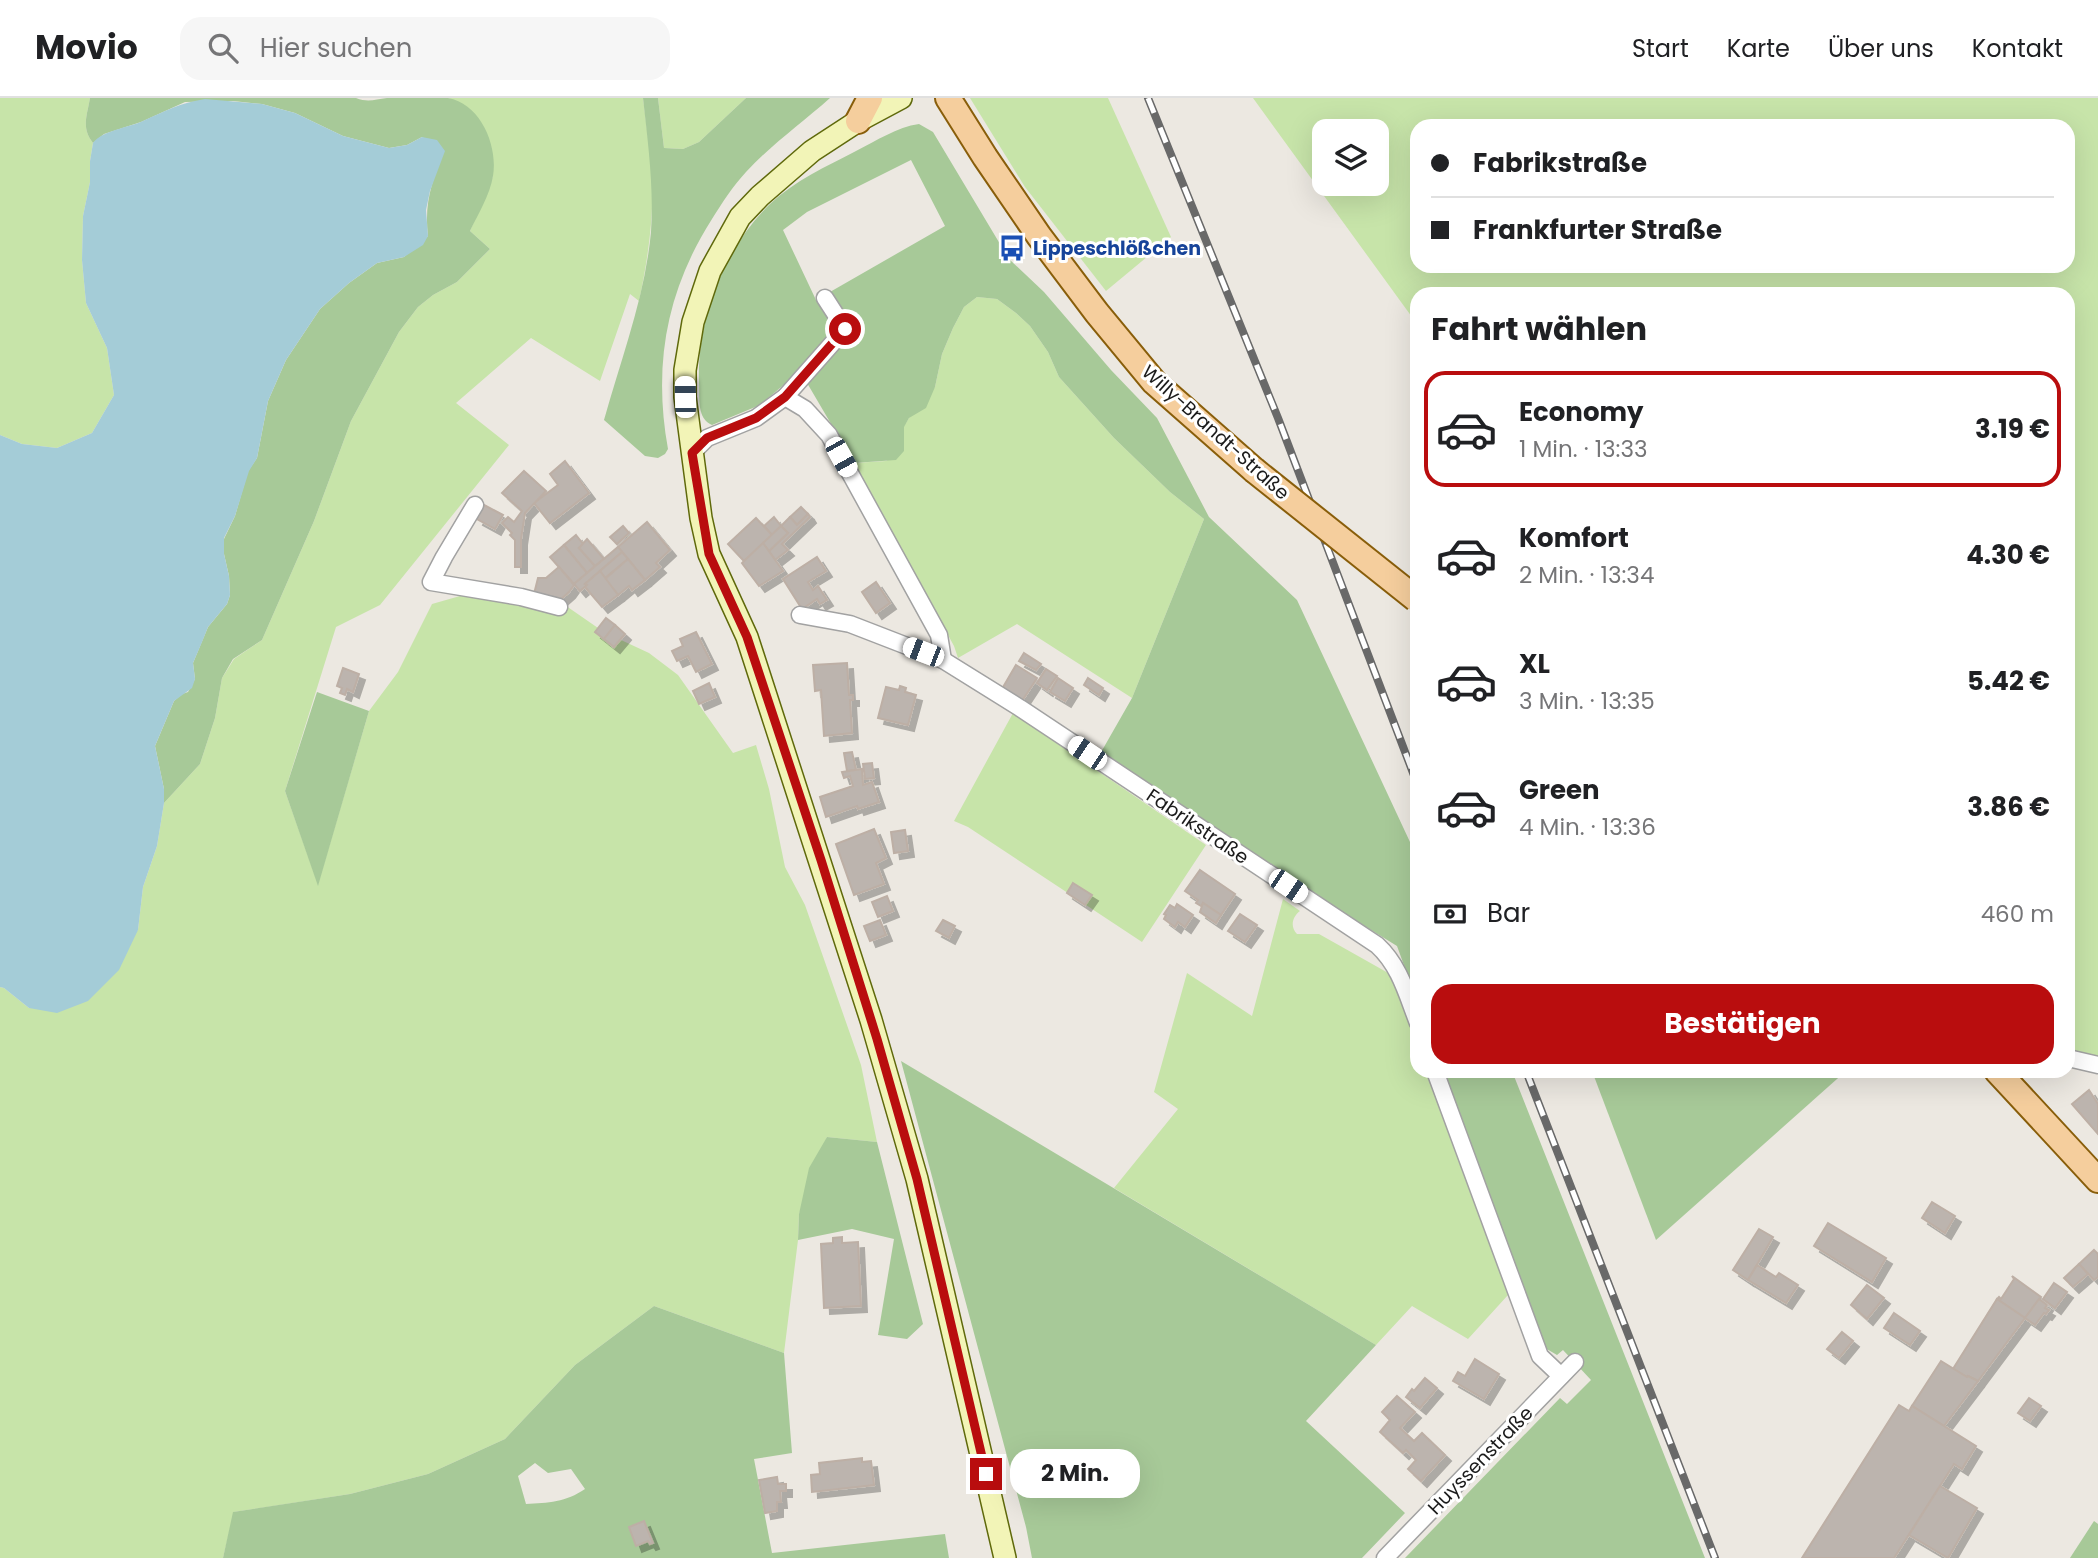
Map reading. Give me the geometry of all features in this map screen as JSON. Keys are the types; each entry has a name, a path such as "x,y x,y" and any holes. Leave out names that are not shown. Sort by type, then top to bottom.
{"main road":[{"path":"858,121 870,98"},
{"path":"901,98 811,151 740,217 710,271 693,322 685,370 685,397 709,554 738,616 758,670 867,1007 914,1167 1005,1558"},
{"name":"Willy-Brandt-Straße","path":"948,98 985,158 1024,213 1105,323 1154,382 1254,470 1410,594"},
{"path":"2003,1078 2098,1180"}],"street":[{"path":"692,453 707,438 756,418 785,397 845,329 825,298"},
{"path":"785,397 805,409 829,435 939,635 943,660"},
{"path":"475,505 431,582 521,597 559,607"},
{"name":"Fabrikstraße","path":"800,615 850,624 943,660 1020,708 1377,946 1398,969 1410,1001"},
{"path":"2075,1060 2098,1065"},
{"path":"1438,1078 1540,1356 1562,1376"},
{"name":"Huyssenstraße","path":"1385,1558 1575,1362"}],"green space":[{"path":"0,98 90,98 86,127 93,143 90,182 83,216 82,260 86,303 107,348 114,395 92,433 57,448 22,444 0,435"},
{"path":"90,98 448,98 470,108 478,117 485,128 493,152 493,176 487,197 470,231 490,249 457,282 418,307 399,332 351,421 314,521 262,640 233,659 222,678 215,718 200,764 164,803 164,789 155,746 174,701 188,692 195,679 193,663 208,627 227,604 230,595 224,539 235,516 248,471 257,458 268,401 286,360 320,309 377,263 404,257 428,236 430,192 444,151 422,137 407,145 389,148 343,136 295,113 262,104 233,101 185,102 141,122 104,134 93,143 86,127"},
{"path":"448,98 643,98 652,191 645,270 639,301 630,294 600,381 531,338 456,403 509,445 380,605 336,627 285,791 318,884 369,711 398,672 432,604 474,592 559,601 598,628 595,631 613,648 621,640 649,653 678,675 733,753 756,745 769,789 785,867 805,905 861,1065 877,1142 827,1137 799,1214 784,1353 654,1306 575,1365 505,1439 428,1474 350,1494 234,1512 223,1558 0,1558 0,987 29,1008 138,930 143,887 157,846 164,803 200,764 215,718 222,678 234,659 262,640 314,521 351,421 399,332 418,307 457,282 490,249 470,231 493,176 462,104"},
{"path":"643,98 658,98 664,148 683,149 699,142 746,98 830,98 746,172 696,246 674,302 667,330 662,388 668,449 658,458 645,456 604,420 644,280 651,232 649,148"},
{"path":"658,98 746,98 699,142 683,149 664,148"},
{"path":"970,98 1108,98 1171,237 1106,291 1025,187"},
{"path":"1253,98 2098,98 2098,1056 2075,1051 2075,287 1410,287 1410,314 1324,196 1389,196 1389,119 1312,119 1312,179"},
{"path":"919,124 933,132 1009,259 1044,292 1111,370 1157,418 1209,517 1297,600 1410,842 1410,982 1397,946 1311,893 1100,754 1132,698 1204,519 1170,492 1114,438 1059,377 1048,352 1030,326 1016,313 997,299 977,297 964,307 942,354 935,387 926,408 909,418 904,427 904,451 896,460 854,463 800,371 760,405 712,425 703,417 700,406 700,358 708,309 716,286 739,242 770,204 789,188 895,131","holes":["911,160 945,226 816,300 783,230 807,212"]},
{"path":"977,297 997,299 1030,326 1048,352 1059,377 1114,438 1170,492 1204,519 1132,698 1017,624 958,658 954,646 854,463 886,461 903,451 904,426 935,387 942,354 953,328 964,307"},
{"path":"317,692 369,711 318,886 285,791"},
{"path":"1013,713 1206,845 1142,942 968,827 954,821"},
{"path":"1283,899 1300,911 1293,922 1297,934 1319,934 1390,974 1410,1026 1410,1078 1430,1078 1508,1295 1468,1339 1412,1306 1376,1345 1114,1188 1178,1109 1154,1092 1187,973 1252,1016"},
{"path":"901,1061 1376,1345 1306,1421 1405,1513 1362,1558 1032,1558"},
{"path":"1446,1078 1515,1078 1705,1558 1405,1558 1560,1398 1567,1404 1591,1380 1563,1350 1557,1355 1545,1348"},
{"path":"1595,1078 1838,1078 1656,1240"},
{"path":"827,1137 877,1142 923,1324 907,1339 878,1335 894,1239 852,1229 798,1240 799,1214 809,1168"},
{"path":"654,1306 784,1353 792,1453 754,1459 772,1553 945,1534 949,1558 223,1558 233,1512 350,1494 428,1474 505,1439 575,1365","holes":["535,1463 548,1473 571,1469 585,1489 564,1499 526,1504 518,1476"]},
{"path":"2094,1521 2098,1524 2098,1558 2070,1558"}],"water":[{"path":"205,99 262,104 295,113 343,136 389,148 407,145 422,137 437,140 445,151 430,191 426,210 428,236 423,245 404,257 377,263 349,283 320,309 286,360 268,401 257,458 249,471 235,516 224,538 230,595 227,604 208,627 193,663 195,679 192,688 174,701 155,746 164,789 164,803 157,846 143,887 138,930 119,970 88,1001 57,1013 29,1008 0,987 0,435 22,444 57,448 92,433 114,395 107,348 86,303 82,260 83,216 90,182 93,143 109,132 180,105"}],"building":[{"path":"565,461 589,493 550,523 534,503 558,485 550,474"},
{"path":"524,471 546,491 525,513 521,567 515,567 515,540 502,523 508,517 514,522 522,511 502,493"},
{"path":"484,505 503,515 495,529 477,519"},
{"path":"801,507 808,514 797,525 790,517"},
{"path":"808,514 810,517 782,544 788,550 775,560 769,551 788,533 781,526 790,517 797,525"},
{"path":"774,517 781,526 772,535 764,526"},
{"path":"756,518 772,535 744,561 728,544"},
{"path":"647,522 670,550 656,563 660,567 645,580 618,547"},
{"path":"623,526 629,533 617,544 610,537"},
{"path":"781,526 788,533 769,551 763,543"},
{"path":"576,535 583,544 579,548 595,566 587,573 564,545"},
{"path":"587,539 604,559 595,566 579,548"},
{"path":"763,543 783,571 759,586 742,563"},
{"path":"564,545 587,573 574,584 550,557"},
{"path":"618,547 622,552 580,591 574,584"},
{"path":"622,552 628,559 605,578 600,571"},
{"path":"817,557 826,571 808,582 813,590 818,586 827,600 820,604 817,599 802,609 783,579"},
{"path":"628,559 645,580 632,590 629,586 618,595 605,579"},
{"path":"559,567 574,585 569,592 559,601 534,594 538,578 546,578"},
{"path":"600,571 618,595 602,607 585,587"},
{"path":"876,582 890,603 876,613 862,592"},
{"path":"606,618 615,625 604,639 595,632"},
{"path":"615,625 625,634 614,647 604,639"},
{"path":"696,632 712,664 696,672 688,656 677,661 672,651 683,646 680,639"},
{"path":"1024,653 1041,664 1036,670 1019,661"},
{"path":"847,663 849,695 853,695 853,700 850,700 852,733 824,736 821,690 815,691 813,665"},
{"path":"1016,665 1037,678 1022,701 1002,689"},
{"path":"343,668 359,674 353,692 347,689 345,695 340,693 342,688 337,686"},
{"path":"1046,669 1057,676 1047,690 1037,683"},
{"path":"1058,678 1073,688 1065,701 1050,692"},
{"path":"1088,678 1103,688 1099,695 1084,685"},
{"path":"709,683 715,697 699,704 693,691"},
{"path":"900,686 906,688 905,692 916,695 908,725 878,718 886,687 899,690"},
{"path":"852,752 856,770 847,771 844,753"},
{"path":"872,763 874,778 865,779 863,764"},
{"path":"862,769 863,785 872,782 879,802 858,809 857,806 826,817 820,797 853,786 850,776 844,778 842,772"},
{"path":"874,829 886,858 876,863 884,884 854,895 836,844"},
{"path":"905,830 908,851 894,853 891,832"},
{"path":"1200,870 1235,894 1221,915 1203,903 1201,906 1196,903 1198,900 1185,891"},
{"path":"1073,883 1092,895 1085,905 1067,893"},
{"path":"887,896 893,911 878,917 872,902"},
{"path":"1203,903 1221,915 1216,923 1200,912"},
{"path":"1177,904 1193,915 1185,927 1178,922 1175,927 1164,919 1170,905 1175,908"},
{"path":"1240,914 1257,925 1245,942 1228,931"},
{"path":"880,920 886,935 870,941 864,926"},
{"path":"943,920 955,926 949,938 936,931"},
{"path":"2089,1090 2098,1104 2098,1134 2072,1104"},
{"path":"1932,1202 1955,1216 1945,1233 1922,1218"},
{"path":"1828,1223 1886,1258 1872,1282 1814,1246"},
{"path":"1759,1229 1773,1237 1748,1280 1733,1270"},
{"path":"842,1237 842,1243 858,1242 861,1306 824,1308 821,1244 833,1243 833,1238"},
{"path":"2094,1250 2098,1254 2098,1277 2094,1280 2079,1264"},
{"path":"2079,1264 2088,1274 2073,1287 2064,1278"},
{"path":"1757,1265 1776,1277 1779,1273 1798,1285 1786,1303 1748,1280"},
{"path":"2012,1276 2041,1297 2025,1318 1997,1299 2001,1299 2014,1279"},
{"path":"2054,1283 2067,1292 2055,1308 2043,1299"},
{"path":"1867,1285 1884,1298 1867,1319 1851,1305"},
{"path":"1997,1299 2025,1318 1978,1381 1953,1369"},
{"path":"2039,1299 2049,1310 2035,1325 2025,1318"},
{"path":"1894,1313 1920,1331 1910,1345 1884,1328"},
{"path":"1842,1332 1853,1341 1839,1358 1827,1349"},
{"path":"1475,1359 1499,1374 1484,1399 1453,1381 1458,1372 1465,1376"},
{"path":"1941,1361 1978,1381 1944,1426 1912,1406"},
{"path":"1425,1378 1437,1388 1420,1408 1406,1397"},
{"path":"1397,1396 1415,1412 1400,1428 1414,1441 1422,1433 1445,1455 1421,1481 1408,1469 1416,1460 1406,1450 1403,1453 1380,1432 1390,1420 1382,1412"},
{"path":"2029,1398 2041,1406 2030,1421 2018,1413"},
{"path":"1899,1405 1909,1411 1912,1406 1976,1446 1962,1469 1954,1464 1894,1558 1802,1558"},
{"path":"862,1458 862,1462 871,1461 874,1485 812,1492 811,1475 820,1474 819,1463"},
{"path":"777,1477 778,1484 786,1484 786,1491 780,1491 781,1502 777,1502 777,1511 765,1513 759,1480"},
{"path":"1940,1486 1977,1508 1948,1558 1909,1535"},
{"path":"644,1521 653,1543 648,1541 636,1546 629,1527"}],"railway":[{"path":"1148,98 1278,418 1410,765"},
{"path":"1529,1078 1715,1558"}],"place":[{"name":"Lippeschlößchen","path":"1012,248"}],"route":[{"path":"845,329 785,397 756,418 707,438 692,453 709,554 747,637 877,1039 917,1179 986,1474"}]}
